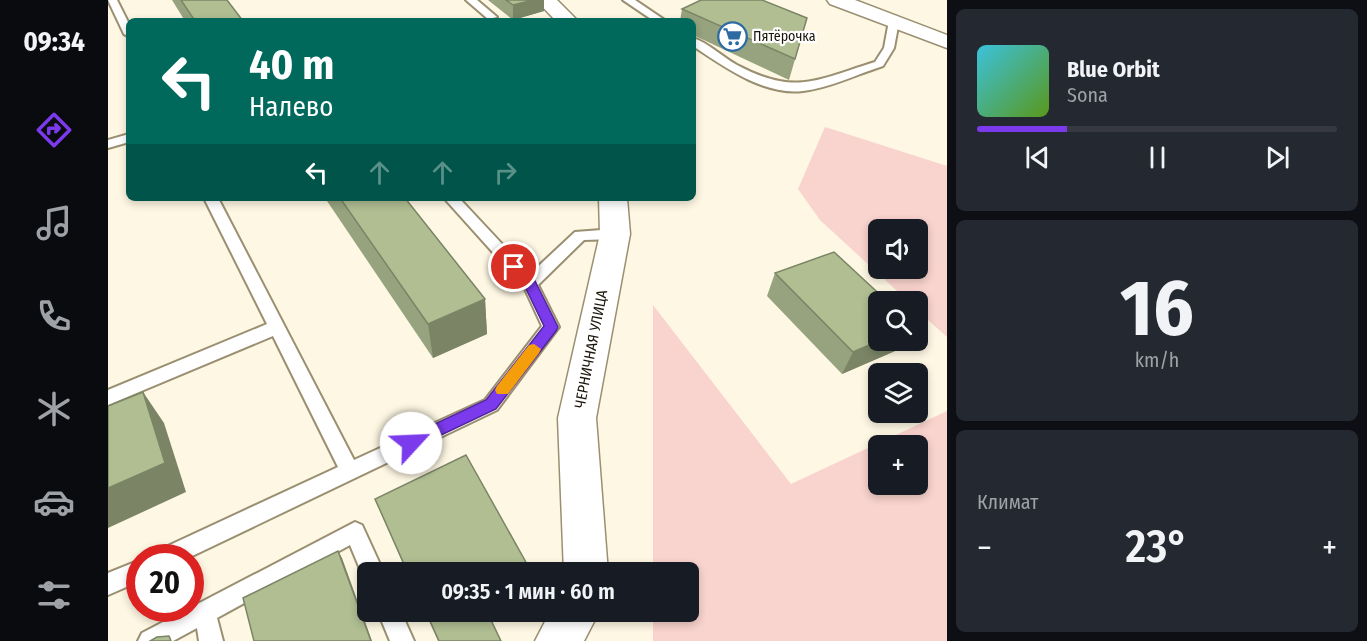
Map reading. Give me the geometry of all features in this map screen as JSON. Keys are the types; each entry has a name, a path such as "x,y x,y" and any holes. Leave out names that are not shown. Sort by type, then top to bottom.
{"street":[{"path":"546,0 565,18"},
{"path":"837,0 947,42"},
{"path":"894,21 902,0"},
{"name":"ЧЕРНИЧНАЯ УЛИЦА","path":"585,562 577,417 615,234 613,201"},
{"path":"558,641 570,622"}],"lane":[{"path":"112,0 126,28"},
{"path":"471,0 493,18"},
{"path":"628,0 656,18"},
{"path":"696,43 732,66 777,86 802,88 879,64 889,48 894,21"},
{"path":"108,144 126,139"},
{"path":"213,201 350,471"},
{"path":"195,544 491,405 551,327 530,284 454,201"},
{"path":"530,284 580,235 615,234"},
{"path":"108,398 278,327"},
{"path":"211,641 204,612 356,532 368,562"},
{"path":"108,584 126,576"},
{"path":"150,641 185,622"},
{"path":"393,622 402,641"}],"shaded area":[{"path":"825,127 947,166 947,337 928,320 928,291 897,291 884,279 928,279 928,219 868,219 868,264 820,220 798,189"},
{"path":"653,305 791,484 868,448 868,495 928,495 928,435 896,435 921,423 928,423 928,420 947,411 947,641 653,641 653,622 699,622 699,562 653,562"}],"building":[{"path":"181,0 227,0 241,18 193,18"},
{"path":"506,0 533,0 513,5"},
{"path":"701,0 762,0 807,18 795,59 682,9"},
{"path":"342,201 407,201 485,299 428,324"},
{"path":"834,252 876,291 868,291 868,346 853,352 775,273"},
{"path":"143,392 165,463 108,488 108,406"},
{"path":"466,455 526,562 403,562 375,499"},
{"path":"338,551 357,603 357,622 364,622 371,641 254,641 243,598"},
{"path":"430,622 492,622 501,641 439,641"},
{"path":"169,636 171,641 150,641 157,637"}],"slow traffic":[{"path":"502,390 534,349"}],"place":[{"name":"Пятёрочка","path":"732,36"}],"route":[{"path":"411,443 491,405 551,327 530,284 514,267"}]}
